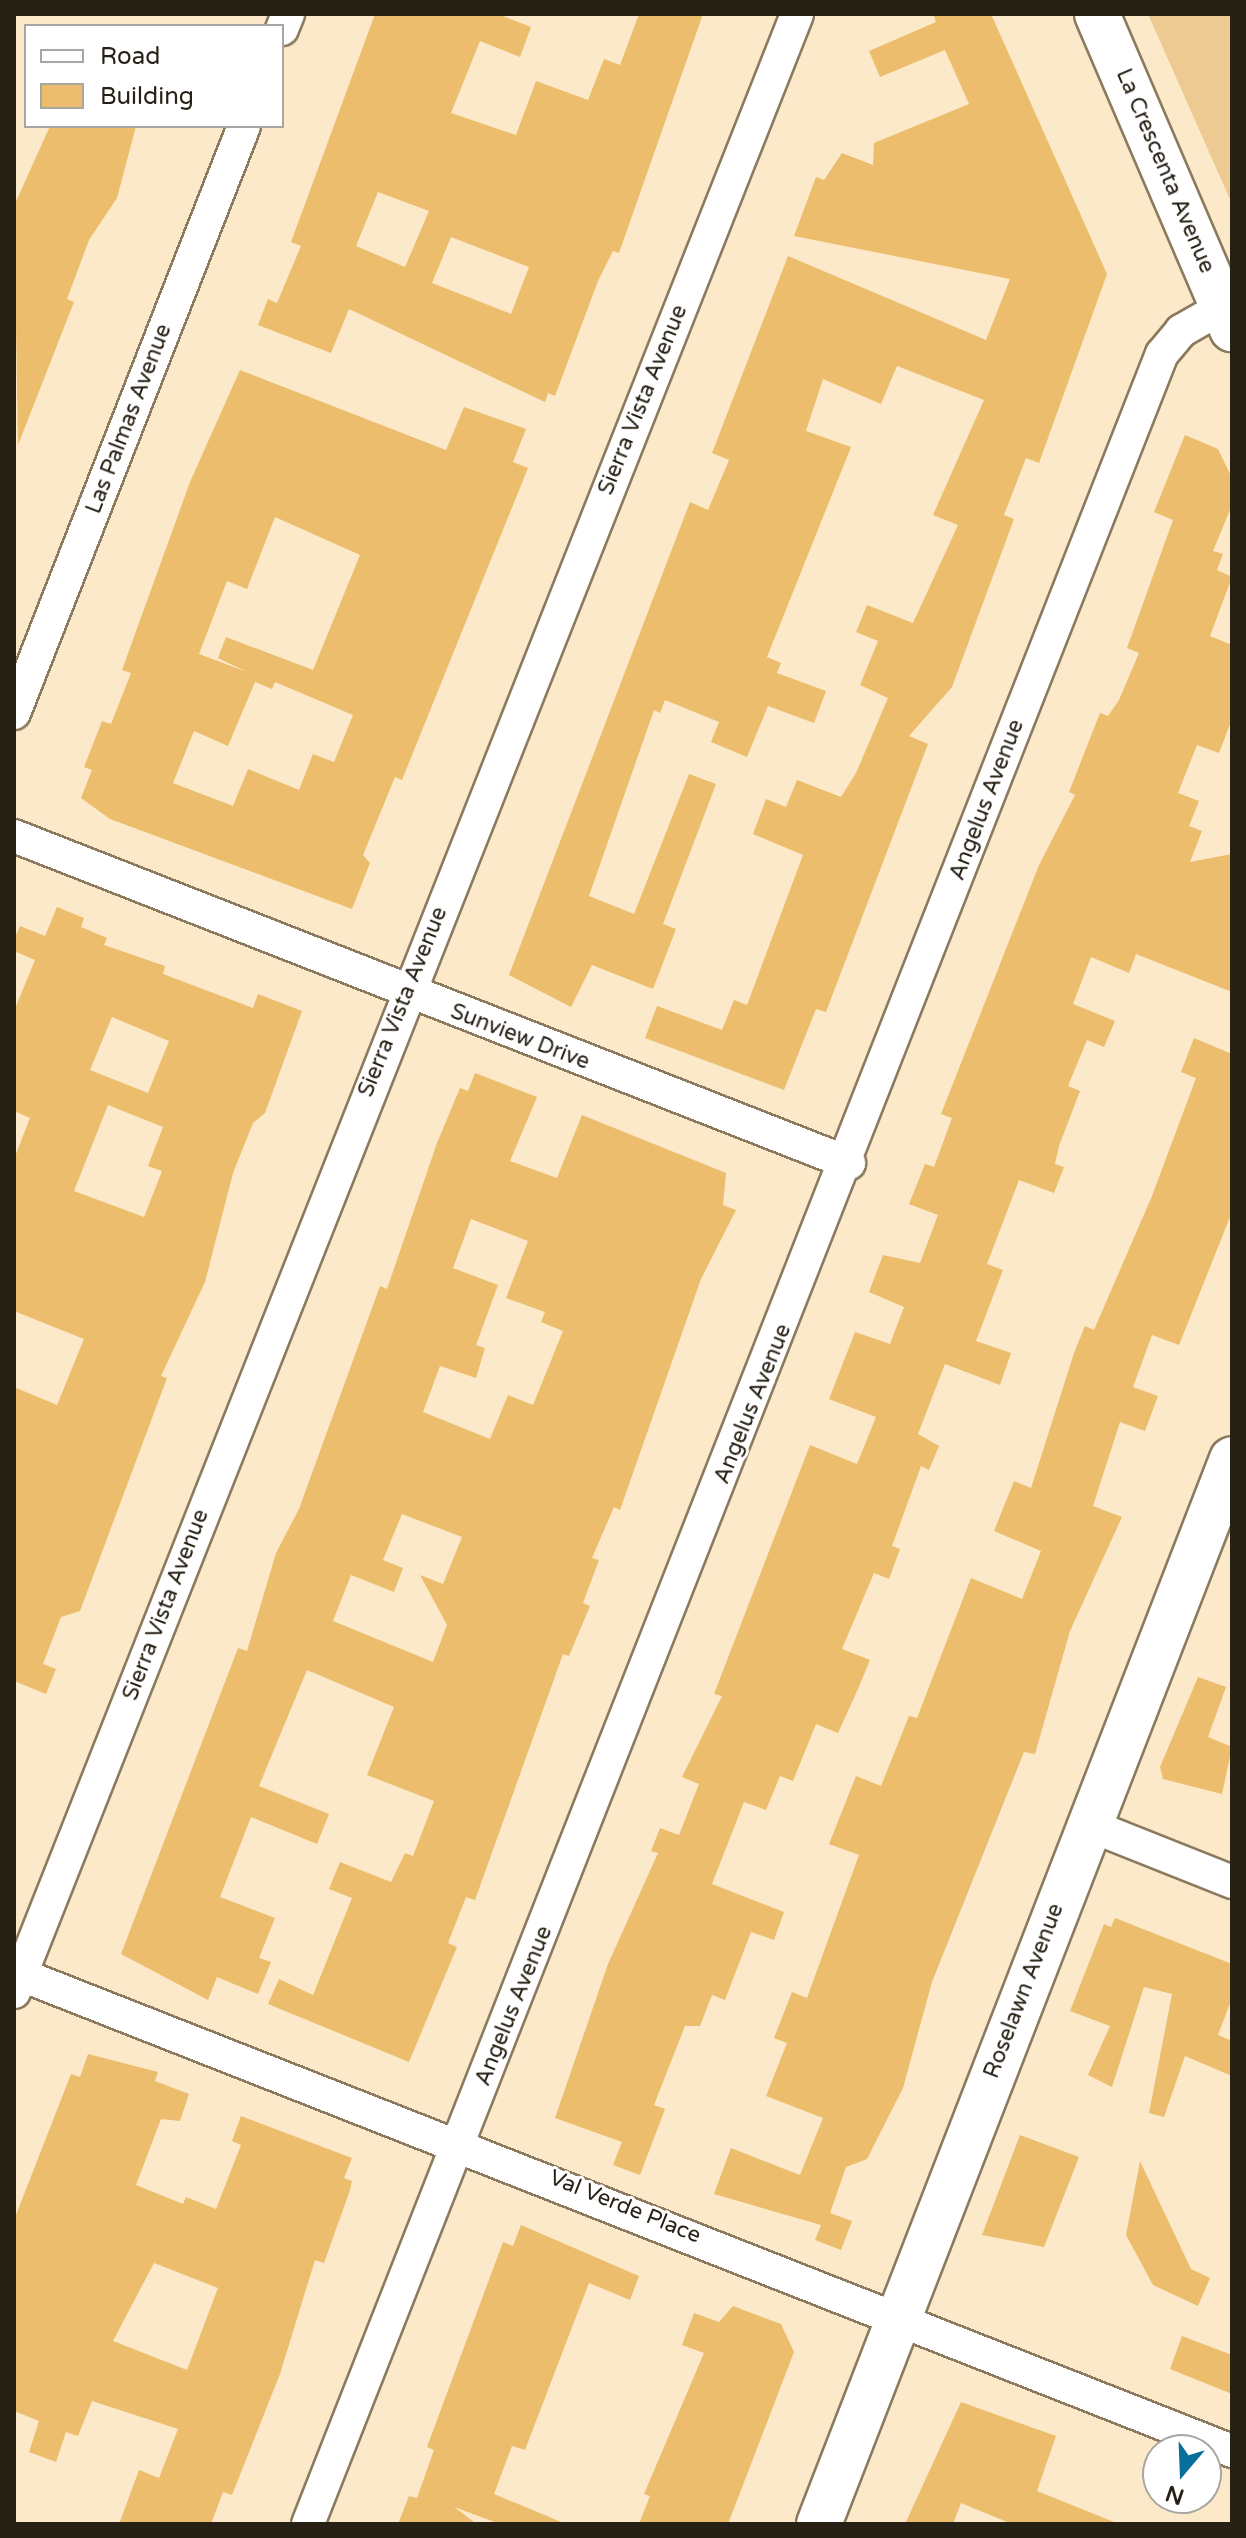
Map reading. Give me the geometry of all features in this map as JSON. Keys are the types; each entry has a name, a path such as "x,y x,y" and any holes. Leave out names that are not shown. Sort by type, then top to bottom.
{"street":[{"name":"Sierra Vista Avenue","path":"16,1979 797,14"},
{"name":"La Crescenta Avenue","path":"1097,14 1228,318"},
{"name":"Las Palmas Avenue","path":"14,713 243,128"},
{"name":"Angelus Avenue","path":"308,2524 849,1163 1162,354 1181,331 1228,318"},
{"name":"Sunview Drive","path":"14,836 406,994 849,1163"},
{"name":"Roselawn Avenue","path":"819,2524 897,2316 1232,1459"},
{"path":"1089,1825 1232,1882"},
{"name":"Val Verde Place","path":"16,1979 460,2142 1232,2451"}],"shaded area":[{"path":"1148,14 1232,14 1232,204"}],"building":[{"path":"375,14 498,14 531,27 520,57 480,41 451,113 516,135 536,81 588,100 604,59 620,65 639,14 703,14 619,253 613,251 598,281 555,396 548,393 545,402 349,309 331,353 258,325 268,299 277,303 301,246 291,242","holes":["378,192 429,211 405,267 356,246","451,237 529,267 511,314 432,283"]},
{"path":"933,14 991,14 1107,274 1039,463 1026,458 1004,515 1014,519 952,687 909,736 928,744 826,1012 816,1009 784,1090 645,1038 657,1006 722,1030 734,1000 747,1005 803,855 753,834 766,799 786,807 797,780 841,797 856,773 888,698 860,685 878,641 856,632 867,605 913,623 958,525 933,515 984,400 897,366 881,404 823,379 806,431 851,447 767,657 781,663 777,673 826,691 814,723 768,706 747,757 711,742 719,722 665,700 660,713 654,710 589,896 634,914 689,774 716,784 663,924 676,929 653,989 592,965 571,1007 509,975 690,502 708,510 729,460 712,453 788,256 986,340 1010,279 794,236 816,177 824,180 842,153 873,165 874,143 969,104 945,50 880,77 869,51 936,22"},
{"path":"49,128 135,128 117,198 89,240 67,299 74,302 18,445 14,206"},
{"path":"240,370 446,450 464,407 526,429 513,462 528,468 402,780 395,777 363,855 370,863 352,909 110,819 81,798 92,770 84,767 102,721 111,724 131,673 122,670 190,482","holes":["275,517 360,555 313,670 226,637 218,658 247,672 199,654 227,581 247,589","255,682 272,689 275,682 353,715 334,762 313,754 299,790 248,769 233,806 173,783 194,731 228,746"]},
{"path":"1185,435 1218,449 1232,478 1232,505 1213,551 1223,554 1217,570 1232,577 1210,636 1232,645 1232,719 1219,753 1197,745 1178,793 1199,801 1189,826 1202,831 1190,862 1232,854 1232,992 1136,954 1129,973 1091,957 1073,1004 1115,1021 1104,1047 1087,1040 1068,1086 1080,1091 1059,1146 1055,1164 1064,1167 1054,1193 1019,1180 987,1264 1003,1270 976,1341 1011,1353 1000,1385 945,1364 918,1434 939,1446 929,1470 921,1466 892,1546 900,1549 889,1579 874,1573 842,1649 870,1660 838,1733 816,1724 793,1781 780,1776 766,1810 744,1802 712,1884 784,1912 774,1940 751,1932 725,2000 712,1995 700,2026 685,2026 654,2105 665,2109 640,2175 613,2165 622,2142 555,2118 608,1964 658,1853 651,1851 660,1828 679,1835 699,1784 682,1777 722,1696 714,1694 810,1445 857,1464 876,1417 829,1399 855,1332 890,1344 904,1307 869,1292 883,1255 920,1263 938,1215 909,1204 925,1164 934,1167 952,1118 941,1114 1039,865 1075,795 1069,792 1100,713 1108,716 1119,700 1139,653 1127,648 1173,520 1154,512"},
{"path":"57,907 84,918 81,927 107,938 104,945 165,966 163,974 253,1008 258,994 302,1011 265,1113 253,1123 233,1173 205,1282 161,1376 167,1378 80,1611 61,1617 43,1664 56,1669 46,1694 14,1681 14,1387 57,1405 84,1339 14,1311 14,1159 30,1118 14,1111 14,1011 35,960 14,951 14,940 20,926 45,936","holes":["112,1017 169,1041 148,1093 90,1070","108,1105 163,1127 148,1166 162,1171 144,1217 74,1191"]},
{"path":"1194,1038 1232,1054 1232,1212 1179,1345 1152,1335 1133,1387 1158,1396 1145,1431 1120,1422 1093,1506 1122,1517 1070,1631 1035,1754 1024,1752 932,1982 903,2088 867,2159 846,2167 830,2213 852,2221 841,2250 815,2240 821,2225 714,2194 731,2148 800,2175 823,2118 766,2096 787,2043 774,2038 792,1992 807,1998 859,1855 829,1844 856,1776 881,1786 909,1716 917,1718 971,1578 1022,1599 1041,1551 994,1531 1014,1481 1031,1488 1085,1326 1094,1330 1152,1196 1196,1078 1181,1072"},
{"path":"475,1073 537,1097 510,1161 557,1178 582,1115 726,1173 723,1205 736,1210 701,1279 620,1510 614,1507 592,1558 599,1560 583,1603 590,1606 569,1656 563,1654 475,1900 466,1897 448,1943 457,1947 409,2062 268,2004 279,1979 313,1995 352,1898 329,1889 340,1862 391,1882 405,1853 413,1856 434,1801 367,1775 394,1707 307,1670 259,1786 329,1814 317,1844 251,1817 220,1897 275,1918 259,1958 271,1962 258,1994 217,1977 208,2000 121,1954 238,1648 247,1651 276,1553 299,1509 380,1286 387,1289 437,1143 460,1088 468,1091","holes":["471,1219 528,1241 506,1298 545,1312 541,1322 563,1331 533,1405 508,1395 490,1439 423,1412 440,1366 476,1378 485,1348 476,1345 498,1285 453,1268","402,1514 462,1537 443,1584 420,1575 447,1625 433,1662 333,1621 351,1575 394,1592 403,1568 383,1560"]},
{"path":"1198,1677 1226,1687 1208,1737 1232,1747 1222,1794 1163,1779 1160,1767"},
{"path":"1115,1918 1232,1964 1232,1998 1218,2035 1232,2041 1232,2076 1185,2056 1164,2117 1149,2113 1172,1994 1144,1987 1112,2087 1088,2075 1110,2026 1070,2011 1104,1924 1111,1927"},
{"path":"88,2054 158,2072 155,2081 189,2094 180,2121 161,2119 136,2185 183,2204 186,2197 216,2209 241,2145 232,2141 241,2116 352,2158 344,2178 352,2181 350,2190 324,2263 315,2260 280,2374 232,2495 223,2492 211,2524 119,2524 139,2470 159,2478 178,2429 92,2401 78,2436 66,2432 56,2462 29,2452 39,2421 14,2411 14,2220 71,2074 80,2077","holes":["154,2263 218,2288 187,2370 113,2341"]},
{"path":"1020,2135 1079,2157 1044,2247 982,2235"},
{"path":"1140,2161 1191,2269 1210,2278 1198,2306 1153,2285 1126,2235"},
{"path":"521,2225 639,2276 630,2300 589,2283 525,2450 512,2446 494,2494 566,2524 500,2524 454,2507 477,2524 398,2524 409,2496 417,2498 434,2450 427,2447 503,2242 513,2246"},
{"path":"733,2306 781,2324 794,2352 728,2524 639,2524 650,2496 644,2494 704,2353 682,2345 694,2313 719,2322"},
{"path":"1182,2336 1232,2355 1232,2394 1170,2369"},
{"path":"961,2402 1056,2436 1037,2491 1119,2524 1012,2524 961,2503 953,2524 905,2524"}]}
